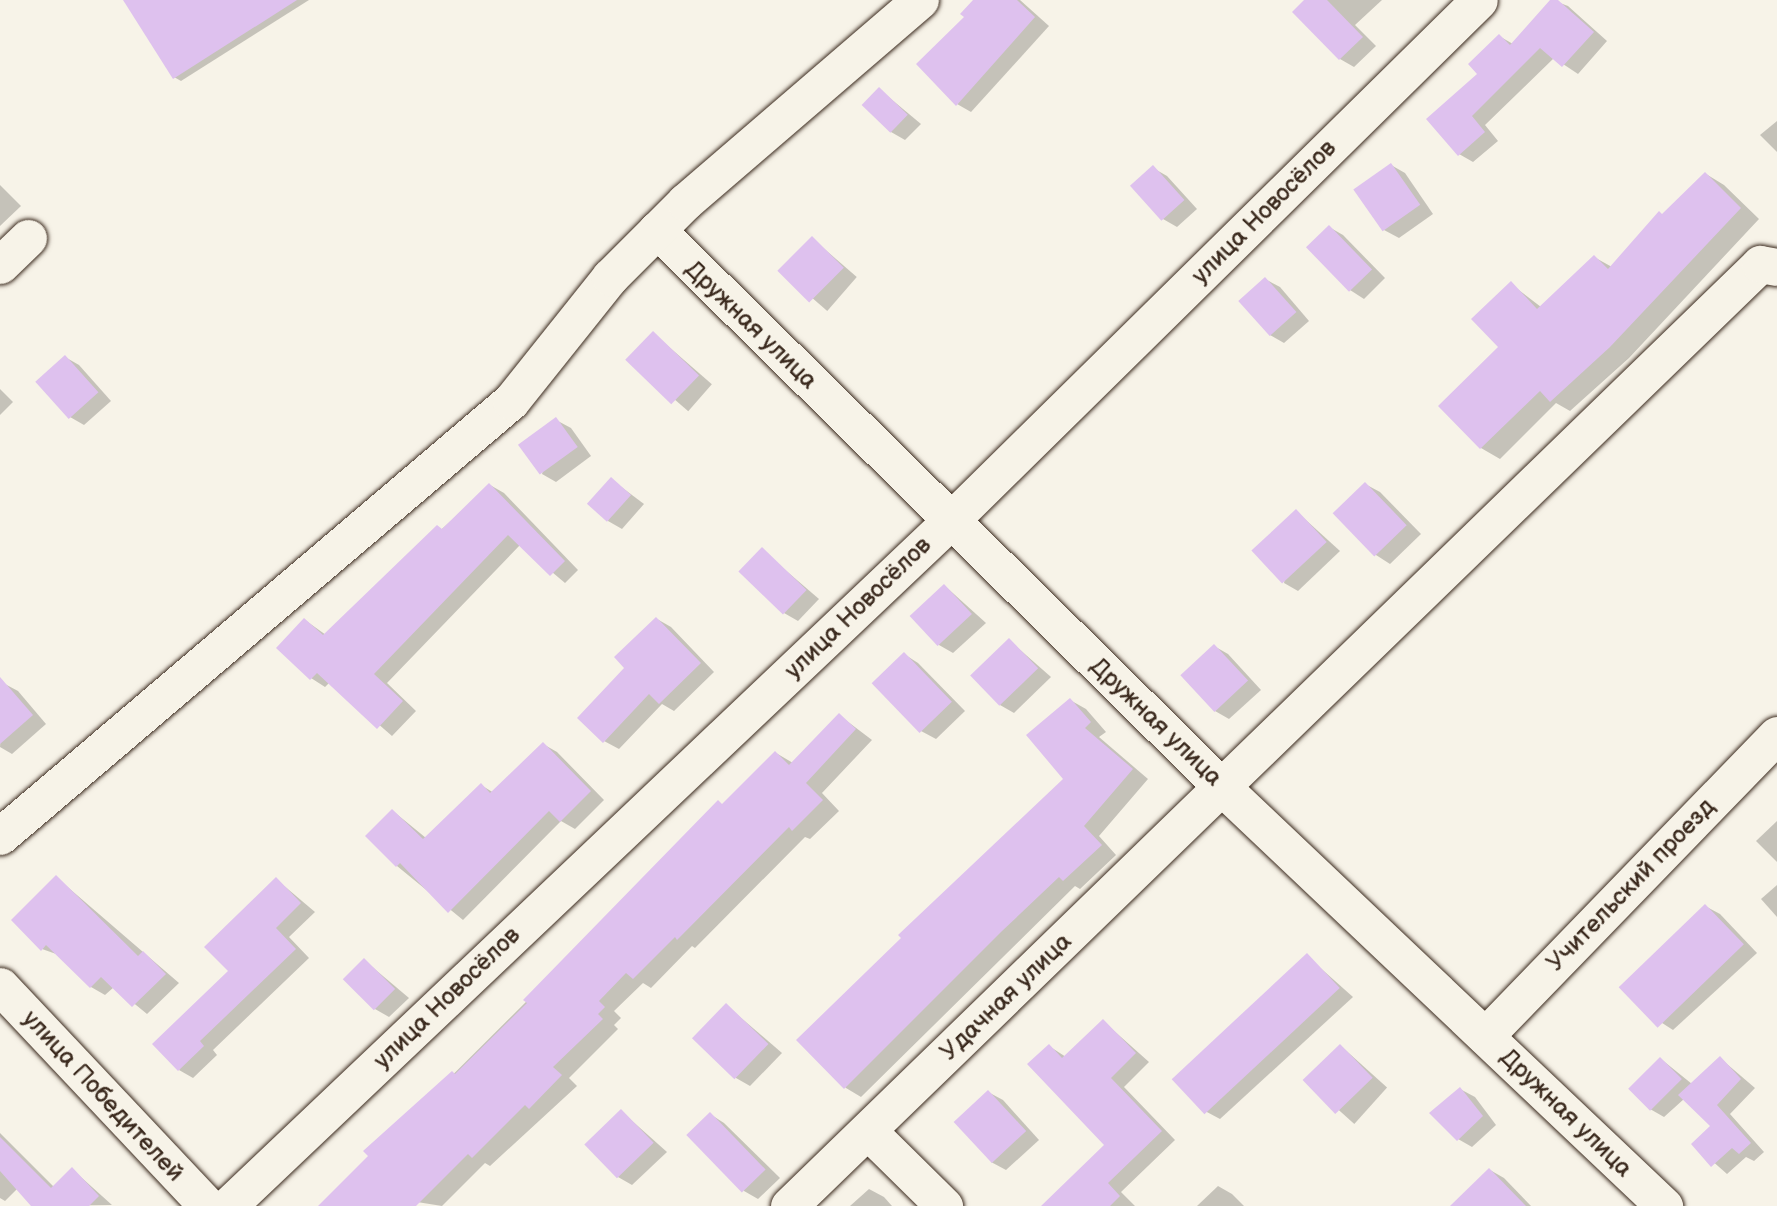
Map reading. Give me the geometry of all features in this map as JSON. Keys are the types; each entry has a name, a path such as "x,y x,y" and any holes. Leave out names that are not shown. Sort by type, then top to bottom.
{"street":[{"path":"0,836 511,401 610,277 657,230 920,0"},
{"name":"улица Новосёлов","path":"228,1206 950,521 1479,0"},
{"name":"Дружная улица","path":"657,230 1223,788 1664,1206"},
{"path":"0,265 28,238"},
{"name":"Удачная улица","path":"789,1206 1223,788 1760,264 1777,267"},
{"name":"Учительский проезд","path":"1485,1036 1777,735"},
{"name":"улица Победителей","path":"0,986 207,1206"},
{"path":"868,1130 944,1206"}],"building":[{"path":"123,0 297,0 173,79"},
{"path":"973,0 1017,0 1035,17 956,106 916,64 964,17 960,14"},
{"path":"1304,0 1327,0 1363,37 1339,60 1292,12"},
{"path":"1550,0 1558,0 1594,32 1562,67 1540,48 1472,116 1485,132 1458,156 1426,119 1477,74 1468,64 1499,34 1510,45"},
{"path":"879,87 908,115 890,133 862,105"},
{"path":"1391,163 1420,205 1383,231 1353,189"},
{"path":"1153,165 1184,200 1161,221 1130,186"},
{"path":"1705,172 1741,208 1610,347 1550,402 1540,391 1480,449 1438,406 1498,347 1471,319 1511,281 1537,309 1594,255 1608,269 1659,211 1662,214"},
{"path":"1329,225 1372,270 1349,292 1306,247"},
{"path":"812,236 844,268 809,302 777,271"},
{"path":"1265,277 1296,312 1270,336 1238,301"},
{"path":"653,331 699,375 671,404 625,360"},
{"path":"65,355 98,392 69,419 35,382"},
{"path":"556,417 578,447 540,475 518,445"},
{"path":"611,477 631,495 607,522 587,504"},
{"path":"1365,482 1407,525 1374,556 1333,513"},
{"path":"489,483 565,561 550,576 508,535 374,674 403,701 377,729 317,673 310,680 276,648 304,618 323,635 437,525 442,529"},
{"path":"1296,509 1327,542 1282,584 1251,551"},
{"path":"762,547 807,590 783,615 738,571"},
{"path":"944,584 972,614 938,646 910,616"},
{"path":"656,617 701,663 659,704 649,694 603,743 577,718 624,668 614,657"},
{"path":"1009,638 1038,668 999,706 970,676"},
{"path":"1214,644 1248,681 1214,712 1180,675"},
{"path":"904,652 952,702 920,733 872,683"},
{"path":"0,677 33,715 0,744"},
{"path":"1070,698 1091,722 1085,728 1133,769 1084,826 1102,845 1063,881 1059,877 844,1089 796,1040 901,938 898,935 1063,779 1026,735"},
{"path":"839,713 856,729 806,783 823,800 792,831 789,827 677,940 675,937 633,979 626,973 599,1001 605,1007 598,1014 603,1019 553,1067 562,1075 529,1109 525,1105 472,1158 468,1154 416,1206 318,1206 368,1156 363,1151 452,1071 455,1074 527,1003 523,1000 718,800 722,804 775,751 789,765"},
{"path":"543,742 591,791 560,822 549,811 448,913 400,863 396,867 365,836 392,809 423,839 481,783 490,793"},
{"path":"56,875 138,956 143,951 166,974 132,1007 101,977 90,988 46,945 41,951 11,920"},
{"path":"276,877 301,903 276,928 296,949 200,1041 204,1046 178,1071 152,1044 228,971 204,947"},
{"path":"1705,904 1744,944 1658,1028 1619,987"},
{"path":"1307,953 1340,988 1204,1114 1172,1079"},
{"path":"364,958 395,989 374,1010 343,979"},
{"path":"726,1003 768,1044 734,1079 692,1038"},
{"path":"1103,1019 1136,1053 1111,1078 1162,1131 1108,1183 1120,1196 1110,1206 1041,1206 1104,1145 1027,1064 1049,1044 1062,1058"},
{"path":"1340,1044 1373,1078 1335,1114 1303,1080"},
{"path":"1720,1056 1741,1079 1717,1105 1751,1143 1739,1154 1732,1148 1711,1167 1691,1144 1710,1126 1678,1095"},
{"path":"1660,1057 1682,1079 1650,1111 1628,1089"},
{"path":"1460,1087 1483,1116 1457,1141 1429,1113"},
{"path":"988,1090 1026,1131 992,1163 954,1122"},
{"path":"621,1109 654,1143 617,1178 584,1144"},
{"path":"710,1112 766,1170 742,1192 686,1135"},
{"path":"0,1137 51,1188 72,1167 99,1196 89,1206 31,1206 0,1171"},
{"path":"1489,1168 1526,1206 1450,1206"}]}
